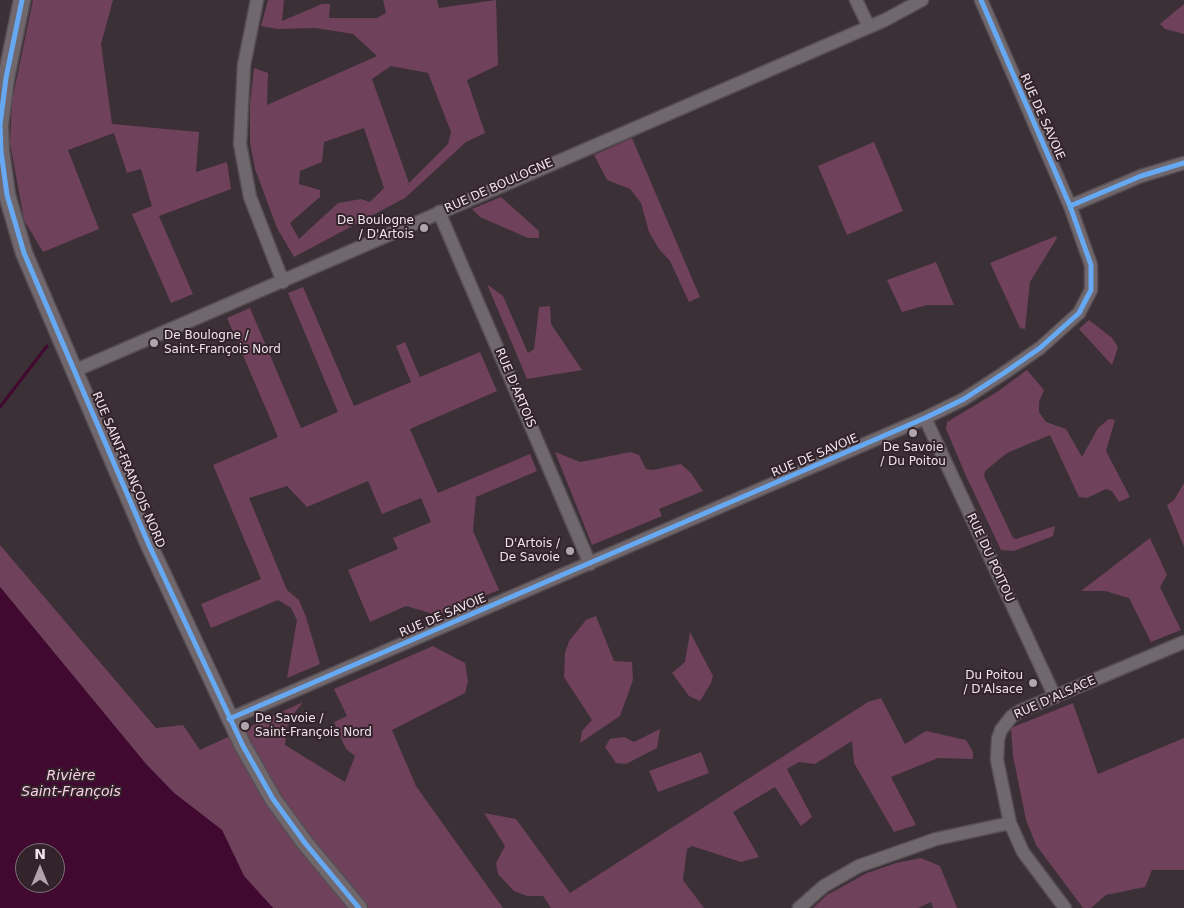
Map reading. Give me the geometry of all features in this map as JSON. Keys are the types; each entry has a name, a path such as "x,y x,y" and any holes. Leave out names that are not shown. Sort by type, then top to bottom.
{"street":[{"name":"RUE SAINT-FRANÇOIS NORD","path":"22,0 1,108 1,151 7,195 24,253 186,629 229,719 258,775 273,799 359,908"},
{"path":"257,0 244,65 240,144 250,196 283,282"},
{"path":"856,0 869,27"},
{"name":"RUE DE BOULOGNE","path":"74,371 869,27 922,0"},
{"name":"RUE DE SAVOIE","path":"229,719 925,418 964,398 1004,373 1040,348 1079,313 1091,290 1093,277 1091,265 1070,206 981,0"},
{"path":"1070,206 1140,176 1184,163"},
{"name":"RUE D'ARTOIS","path":"439,212 590,564"},
{"name":"RUE DU POITOU","path":"925,418 1055,697"},
{"name":"RUE D'ALSACE","path":"1065,908 1023,852 1010,823 997,760 998,738 1001,730 1012,716 1184,642"},
{"path":"799,908 824,886 859,866 936,839 1010,823"}],"shaded area":[{"path":"33,0 113,0 101,44 112,124 199,132 196,172 227,162 231,189 159,216 193,294 171,303 132,214 152,206 141,169 127,173 114,133 68,150 99,229 43,252 24,220 10,143 12,101"},
{"path":"268,0 284,0 282,21 322,4 330,4 329,18 377,18 386,13 383,0 437,0 439,8 496,0 498,65 467,80 485,133 466,142 405,198 294,257 277,228 255,169 250,143 250,104 254,68 268,73 267,105 377,56 353,34 316,28 277,29 261,26","holes":["391,66 428,73 451,132 448,144 409,183 372,79","364,128 384,188 370,202 361,199 338,203 299,239 290,223 320,197 320,190 299,184 300,171 322,162 324,142"]},
{"path":"1184,4 1184,34 1165,29 1160,24"},
{"path":"632,138 700,297 689,302 670,261 659,249 649,232 641,203 630,189 607,180 594,155"},
{"path":"874,142 903,211 847,235 818,166"},
{"path":"501,197 539,231 539,238 528,238 480,217 472,209"},
{"path":"1056,236 1057,238 1030,282 1025,329 1020,328 990,263"},
{"path":"936,262 954,305 927,305 902,312 887,280"},
{"path":"487,284 503,296 528,353 534,349 539,307 550,306 551,324 582,370 527,379"},
{"path":"303,287 354,406 411,382 396,346 405,342 420,377 480,352 497,391 410,429 438,493 530,454 537,471 476,497 473,531 499,590 437,615 406,606 370,622 348,570 398,549 393,538 431,522 421,498 382,514 368,481 307,507 287,486 249,498 287,590 299,600 320,664 287,678 297,620 291,608 278,600 211,628 201,604 261,579 213,465 278,437 227,318 250,308 301,428 338,412 288,293"},
{"path":"1089,320 1112,338 1118,347 1112,365 1079,329"},
{"path":"1027,370 1044,390 1039,402 1039,412 1046,422 1066,429 1082,457 1098,428 1109,419 1115,420 1106,451 1130,497 1119,502 1112,491 1106,489 1087,498 1079,497 1050,435 1007,453 985,471 984,476 1013,538 1016,539 1055,526 1053,536 1014,551 1001,550 946,429 947,422 997,392"},
{"path":"555,452 580,462 631,452 639,455 646,469 653,470 681,464 691,473 703,491 659,509 662,516 592,545"},
{"path":"1184,483 1184,547 1167,505 1174,500"},
{"path":"1150,538 1167,575 1160,587 1181,630 1151,642 1129,598 1105,591 1081,591"},
{"path":"0,545 156,728 183,725 200,750 303,702 288,721 285,745 345,782 355,756 346,749 334,722 347,716 334,689 433,646 465,663 468,681 465,693 392,730 416,786 503,908 273,908 244,876 222,830 174,793 146,764 0,587"},
{"path":"596,616 614,661 632,662 633,680 620,716 580,743 582,731 592,720 564,677 565,653 569,641 586,620"},
{"path":"690,632 713,676 700,701 689,696 672,673 685,662"},
{"path":"881,698 905,744 926,731 966,740 973,752 973,759 938,758 891,777 916,825 894,832 854,763 852,741 815,764 799,762 787,769 812,817 801,826 775,787 733,812 759,857 741,862 692,846 687,849 683,880 704,908 551,908 543,896 527,896 514,891 498,874 496,863 505,846 484,813 516,819 570,893 868,702"},
{"path":"1073,703 1098,774 1184,738 1184,870 1152,870 1145,887 1106,895 1091,908 1083,908 1036,845 1026,820 1013,756 1011,728"},
{"path":"660,729 657,748 626,764 616,763 605,747 610,739 624,737 634,742"},
{"path":"701,752 709,773 658,792 649,771"},
{"path":"921,858 940,866 957,908 933,908 931,902 918,908 813,908 827,895 867,873 896,863"}],"water":[{"name":"Rivière Saint-François","path":"0,587 146,764 174,793 222,830 244,876 273,908 0,908"}],"waterway":[{"path":"0,407 47,346"}],"cycle path":[{"path":"22,0 6,78 0,125 1,151 7,195 24,253 149,545 243,746 273,799 305,843 359,908"},
{"path":"229,719 925,418 964,399 1004,373 1040,348 1079,313 1091,290 1091,265 1070,206 981,0"},
{"path":"1070,206 1141,176 1184,163"}],"place":[{"name":"De Boulogne / D'Artois","path":"424,228"},
{"name":"De Boulogne / Saint-François Nord","path":"154,343"},
{"name":"De Savoie / Du Poitou","path":"913,433"},
{"name":"D'Artois / De Savoie","path":"570,551"},
{"name":"Du Poitou / D'Alsace","path":"1033,683"},
{"name":"De Savoie / Saint-François Nord","path":"245,726"}]}
